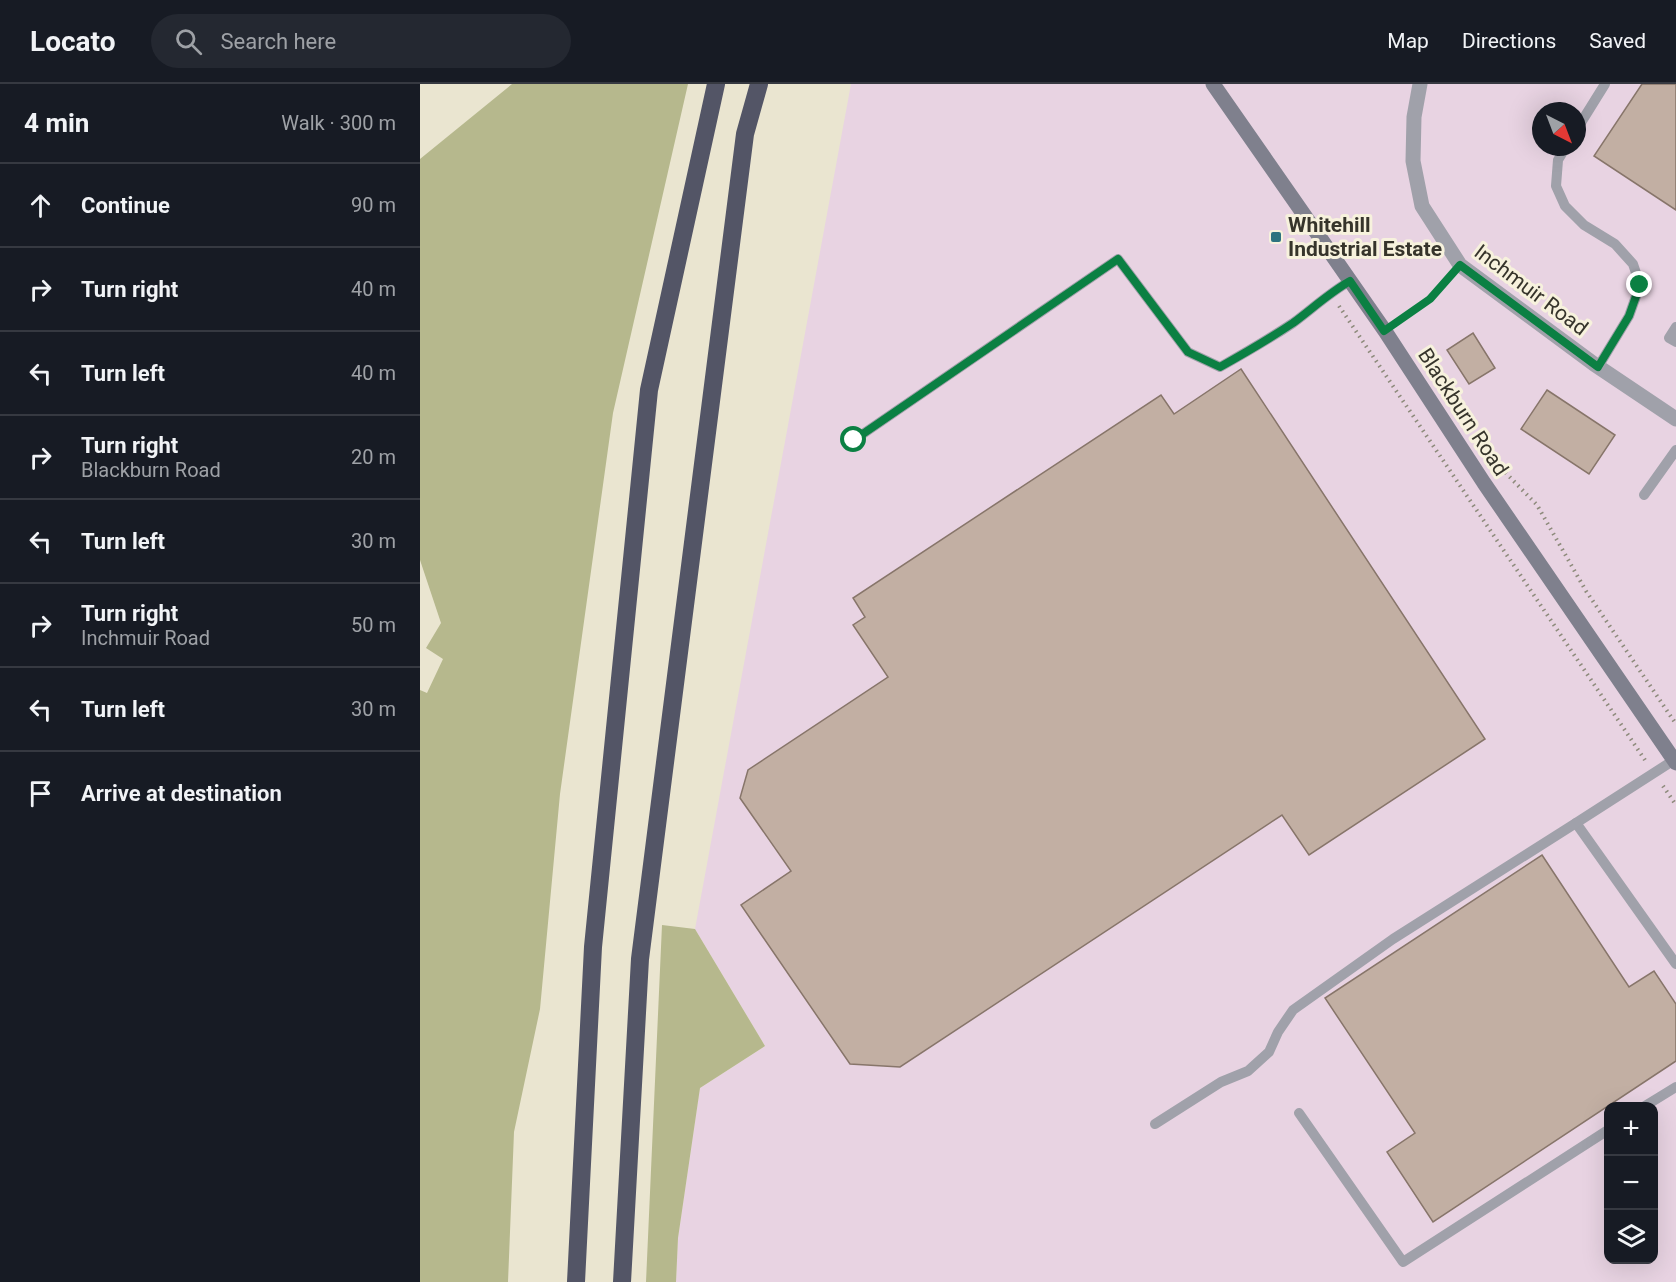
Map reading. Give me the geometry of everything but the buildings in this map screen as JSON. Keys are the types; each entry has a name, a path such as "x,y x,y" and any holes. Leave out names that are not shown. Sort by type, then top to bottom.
{"highway":[{"path":"576,1282 593,947 649,390 716,84"},
{"path":"622,1282 640,959 745,134 759,84"}],"main road":[{"name":"Blackburn Road","path":"1213,84 1350,281 1490,492 1675,762"}],"street":[{"name":"Inchmuir Road","path":"1420,84 1414,117 1413,161 1422,206 1460,265 1598,367 1676,418"}],"lane":[{"path":"1586,115 1605,84"},
{"path":"1560,156 1558,160 1556,186 1565,206 1584,225 1615,244 1633,264 1640,285 1629,316 1598,367"},
{"path":"854,440 1118,259 1188,352 1220,367 1256,347 1295,321 1330,292 1350,281"},
{"path":"1676,327 1670,338 1676,342"},
{"path":"1644,495 1676,450"},
{"path":"1155,1124 1221,1082 1248,1071 1269,1052 1278,1032 1293,1010 1393,939 1654,773 1675,762"},
{"path":"1576,823 1676,964"},
{"path":"1654,1102 1676,1087"},
{"path":"1299,1113 1403,1262 1604,1133"}],"path":[{"path":"1384,331 1430,299 1460,265"},
{"path":"1330,292 1676,805"},
{"path":"1490,457 1537,505 1586,591 1676,724"}],"shaded area":[{"name":"Whitehill Industrial Estate","path":"851,84 1676,84 1676,1282 676,1282 678,1238 700,1088 765,1046 695,929"}],"green space":[{"path":"512,84 688,84 613,413 560,794 540,1009 514,1132 508,1282 420,1282 420,690 427,693 443,659 426,648 441,623 420,560 420,159"},
{"path":"662,925 695,929 765,1046 700,1088 678,1238 676,1282 646,1282"}],"place":[{"name":"Whitehill Industrial Estate","path":"1276,237"}],"route":[{"path":"854,440 1118,259 1188,352 1220,367 1256,347 1295,321 1330,292 1350,281 1384,331 1430,299 1460,265 1598,367 1629,316 1640,285"}]}
